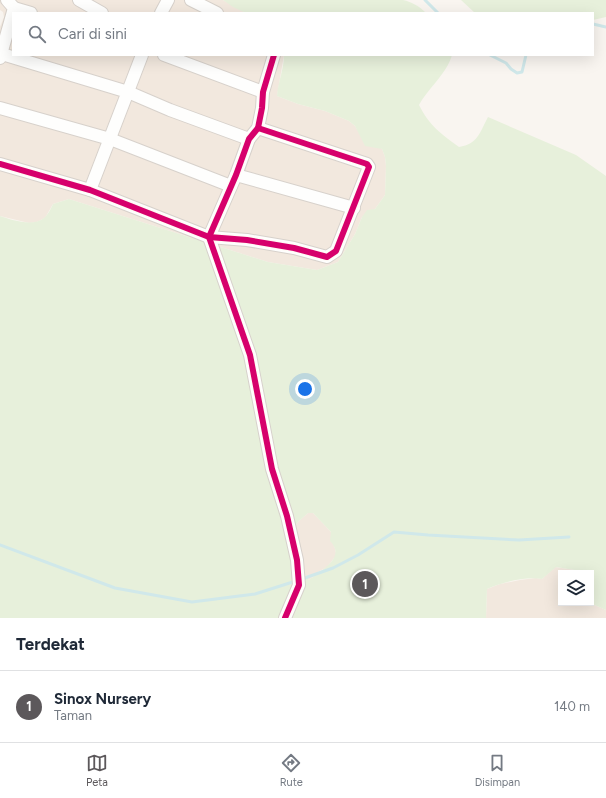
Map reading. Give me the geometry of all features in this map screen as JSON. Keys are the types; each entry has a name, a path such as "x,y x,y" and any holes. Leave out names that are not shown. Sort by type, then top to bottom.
{"street":[{"path":"79,0 100,12"},
{"path":"162,12 168,0"},
{"path":"191,0 215,12"},
{"path":"28,12 10,4 1,56 128,92 170,110 249,139"},
{"path":"90,190 142,56"},
{"path":"167,56 263,92"},
{"path":"274,56 263,92 262,108 258,128 249,139 234,180 209,236 250,355 272,469 287,516 297,560 300,585 285,618"},
{"path":"0,108 110,139 234,180 354,208"},
{"path":"0,164 90,190 209,236 247,240 294,248 327,257 336,251 369,167 367,164 258,128"}],"shaded area":[{"path":"0,0 223,0 244,12 12,12 12,56 284,56 277,96 298,104 325,111 349,121 355,126 360,134 382,149 386,166 385,195 375,209 362,217 355,234 338,262 317,270 268,262 69,199 53,204 45,218 37,222 29,223 0,216 0,27 4,17 3,12 0,10"},
{"path":"308,513 313,513 331,532 336,553 335,557 327,567 318,572 309,580 304,573 293,529"},
{"path":"555,567 575,570 558,570 558,606 594,606 594,605 606,610 606,618 486,618 487,589 500,584 520,580 536,578 542,579"}],"green space":[{"path":"223,0 403,0 421,8 425,12 244,12"},
{"path":"461,0 606,0 606,17 594,20 594,12 474,12"},
{"path":"284,56 452,56 446,69 419,105 431,124 447,138 459,147 470,143 478,136 488,117 576,155 606,176 606,610 594,605 594,570 575,570 556,567 542,579 529,578 514,580 487,589 486,618 0,618 0,216 22,222 39,221 45,217 53,204 69,199 268,262 317,270 338,262 355,234 362,217 367,210 375,209 385,195 385,157 382,149 365,146 355,126 349,121 325,111 298,104 277,96","holes":["308,513 313,513 331,532 330,541 334,547 334,558 325,568 309,580 304,573 293,529"]}],"waterway":[{"path":"425,0 437,12"},
{"path":"594,24 606,27"},
{"path":"492,56 506,63 517,73 522,72 526,56"},
{"path":"302,579 333,568 358,555 394,532 519,540 569,537"},
{"path":"0,545 115,588 192,602 255,594 296,581"}],"cycle path":[{"path":"274,56 263,92 262,108 258,128 249,139 236,175 209,237 250,355 272,469 287,516 297,560 299,585 285,618"},
{"path":"0,164 90,190 209,237 247,240 294,248 327,257 336,251 369,167 367,164 258,128"}],"place":[{"name":"Sinox Nursery","path":"365,584"}]}
